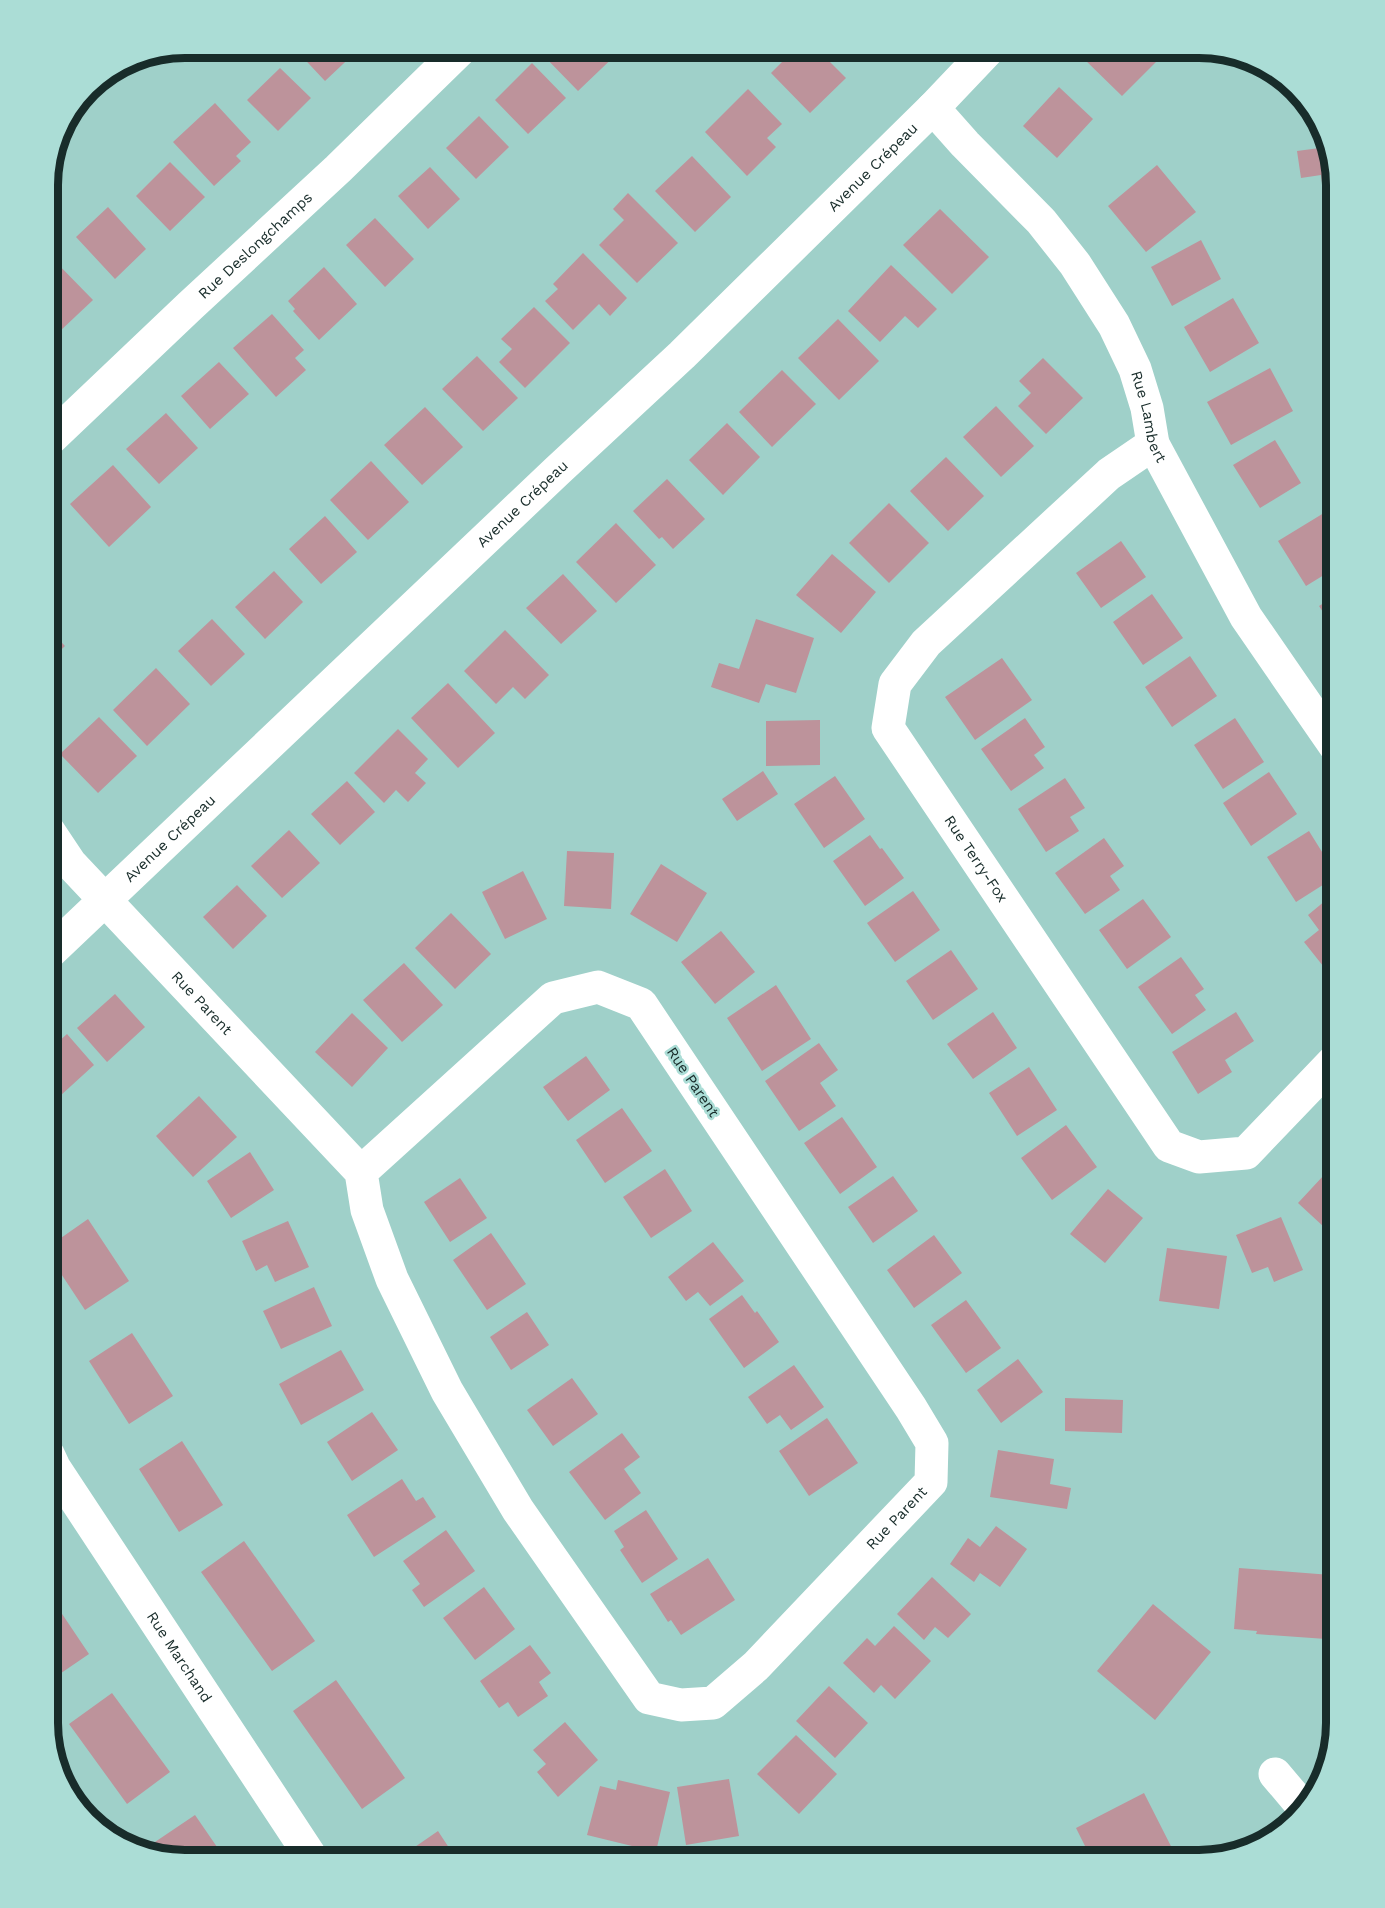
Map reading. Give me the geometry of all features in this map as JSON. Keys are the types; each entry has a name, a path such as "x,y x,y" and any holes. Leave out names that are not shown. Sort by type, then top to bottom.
{"street":[{"name":"Rue Deslongchamps","path":"59,431 338,169 451,58"},
{"name":"Avenue Crépeau","path":"59,944 682,355 933,108 980,59"},
{"name":"Rue Lambert","path":"933,108 1041,221 1075,264 1114,325 1135,369 1147,408 1153,444 1246,617 1326,733"},
{"name":"Rue Terry-Fox","path":"1153,444 1109,474 926,643 895,684 888,728 1169,1146 1199,1157 1246,1153 1326,1069"},
{"name":"Rue Parent","path":"59,846 70,863 361,1172 367,1210 392,1279 447,1391 518,1510 649,1698 681,1705 713,1703 756,1666 932,1482 932,1443 911,1408 641,1004 598,987 553,998 361,1172"},
{"name":"Rue Marchand","path":"58,1477 306,1849"},
{"path":"1275,1774 1298,1802"}],"building":[{"path":"304,58 349,58 325,81"},
{"path":"546,58 612,58 578,91"},
{"path":"785,59 827,59 846,78 810,113 771,73"},
{"path":"1084,59 1153,59 1156,62 1122,96"},
{"path":"532,63 566,98 528,134 495,100"},
{"path":"280,68 311,98 278,131 247,100"},
{"path":"1059,87 1093,119 1057,158 1023,126"},
{"path":"748,89 782,124 767,138 776,147 747,176 705,132"},
{"path":"215,103 251,142 236,156 241,161 214,186 173,142"},
{"path":"479,116 509,147 476,179 446,148"},
{"path":"1321,148 1325,169 1326,206 1321,175 1301,178 1297,151"},
{"path":"692,156 731,197 695,232 655,191"},
{"path":"170,162 205,197 170,231 136,196"},
{"path":"1157,165 1196,212 1146,252 1108,206"},
{"path":"430,167 460,199 428,229 398,196"},
{"path":"628,193 678,243 637,283 599,245 624,220 613,209"},
{"path":"108,207 146,249 115,279 76,237"},
{"path":"940,209 989,257 952,294 903,245"},
{"path":"375,218 414,259 385,287 346,245"},
{"path":"1201,240 1221,279 1172,306 1151,267"},
{"path":"583,253 627,298 610,316 599,304 573,330 545,301 558,289 553,284"},
{"path":"59,265 93,300 59,332"},
{"path":"891,265 937,309 918,328 905,316 880,342 848,311"},
{"path":"324,267 357,304 319,340 293,311 295,309 288,301"},
{"path":"1233,298 1259,343 1210,372 1184,327"},
{"path":"534,307 570,343 525,388 499,362 512,349 501,339"},
{"path":"272,314 304,350 295,358 306,370 276,397 233,348"},
{"path":"838,319 879,361 839,400 798,358"},
{"path":"477,356 518,398 483,431 442,389"},
{"path":"1043,358 1083,398 1046,434 1018,406 1031,393 1019,381"},
{"path":"219,362 249,394 210,429 181,396"},
{"path":"1270,368 1293,411 1231,445 1207,402"},
{"path":"782,370 816,404 772,447 739,412"},
{"path":"996,406 1034,446 1001,477 963,437"},
{"path":"425,407 463,447 422,485 384,445"},
{"path":"166,413 198,448 159,484 126,449"},
{"path":"727,423 760,457 723,495 689,460"},
{"path":"1275,440 1301,483 1260,508 1233,465"},
{"path":"946,457 984,496 948,531 910,491"},
{"path":"371,461 409,502 368,540 330,500"},
{"path":"113,465 151,507 109,547 70,504"},
{"path":"667,479 705,519 673,549 662,537 659,539 633,511"},
{"path":"889,503 929,543 889,583 849,543"},
{"path":"1326,512 1326,574 1306,586 1278,541"},
{"path":"325,516 357,552 321,584 289,549"},
{"path":"616,523 656,565 616,603 576,562"},
{"path":"1121,541 1146,577 1101,608 1076,573"},
{"path":"832,554 876,592 841,633 796,595"},
{"path":"274,571 303,602 265,639 235,607"},
{"path":"563,574 597,611 561,644 526,608"},
{"path":"1152,594 1183,638 1143,665 1113,622"},
{"path":"1326,602 1326,616 1319,606"},
{"path":"212,619 245,654 211,686 178,651"},
{"path":"756,619 814,638 796,693 766,684 759,703 711,687 719,663 739,669"},
{"path":"505,630 549,675 525,699 513,687 496,704 464,671"},
{"path":"59,639 65,646 59,652"},
{"path":"1190,656 1217,696 1172,727 1145,687"},
{"path":"1002,658 1032,700 975,740 945,697"},
{"path":"156,668 190,704 147,746 113,710"},
{"path":"448,683 495,733 458,768 411,718"},
{"path":"99,717 137,756 98,793 60,754"},
{"path":"1025,718 1045,747 1034,755 1044,768 1011,791 981,749"},
{"path":"1235,718 1264,762 1223,789 1194,745"},
{"path":"820,720 820,765 766,766 766,721"},
{"path":"398,729 428,759 415,773 426,783 408,802 396,790 384,803 354,773"},
{"path":"763,771 778,794 737,821 722,799"},
{"path":"1269,772 1297,814 1251,846 1223,803"},
{"path":"835,776 865,819 824,848 794,804"},
{"path":"1065,778 1085,808 1070,817 1079,831 1046,852 1018,809"},
{"path":"347,781 375,812 340,845 311,814"},
{"path":"289,830 320,863 282,898 251,866"},
{"path":"1309,831 1326,858 1326,883 1296,902 1267,857"},
{"path":"870,835 904,878 865,906 833,861"},
{"path":"1104,838 1124,866 1110,876 1120,890 1085,914 1055,873"},
{"path":"567,851 614,853 611,909 564,906"},
{"path":"661,864 707,893 677,942 630,914"},
{"path":"523,871 547,919 505,939 482,892"},
{"path":"237,885 267,916 233,949 203,917"},
{"path":"913,891 940,930 895,962 867,923"},
{"path":"1143,899 1171,937 1127,969 1099,930"},
{"path":"1326,900 1326,970 1304,942 1319,930 1308,915"},
{"path":"451,913 491,954 455,989 415,948"},
{"path":"721,931 755,972 715,1004 681,962"},
{"path":"951,950 978,989 933,1020 906,981"},
{"path":"1181,957 1204,989 1195,995 1206,1010 1172,1034 1138,987"},
{"path":"404,963 443,1005 402,1042 363,1000"},
{"path":"776,985 811,1039 762,1071 727,1018"},
{"path":"115,994 145,1027 107,1062 77,1028"},
{"path":"993,1012 1017,1048 973,1079 947,1044"},
{"path":"1236,1012 1254,1041 1225,1060 1232,1072 1198,1094 1172,1052"},
{"path":"352,1013 388,1048 352,1087 315,1052"},
{"path":"67,1034 94,1065 60,1096 58,1094 58,1042"},
{"path":"819,1043 838,1070 820,1083 836,1106 799,1131 765,1081"},
{"path":"586,1056 610,1090 568,1121 543,1087"},
{"path":"1029,1067 1057,1110 1017,1136 989,1093"},
{"path":"199,1096 237,1137 193,1177 156,1136"},
{"path":"622,1108 652,1151 605,1183 576,1140"},
{"path":"842,1117 877,1167 840,1194 804,1143"},
{"path":"1066,1125 1097,1167 1052,1200 1021,1158"},
{"path":"250,1152 274,1190 231,1218 207,1181"},
{"path":"665,1169 692,1211 651,1238 623,1197"},
{"path":"1326,1173 1326,1229 1298,1203"},
{"path":"893,1176 918,1211 873,1243 848,1207"},
{"path":"460,1178 487,1218 450,1242 424,1202"},
{"path":"1108,1189 1143,1218 1105,1263 1070,1234"},
{"path":"1281,1217 1303,1270 1274,1282 1268,1267 1252,1273 1236,1235"},
{"path":"88,1219 129,1281 85,1310 58,1270 58,1240"},
{"path":"288,1221 309,1267 275,1282 267,1265 256,1271 242,1241"},
{"path":"491,1233 526,1284 487,1310 453,1260"},
{"path":"934,1235 962,1273 914,1308 887,1270"},
{"path":"713,1242 744,1281 710,1306 698,1292 686,1301 668,1277"},
{"path":"1167,1248 1227,1256 1219,1309 1159,1301"},
{"path":"314,1287 332,1326 281,1349 263,1311"},
{"path":"742,1295 755,1313 757,1311 779,1342 744,1368 709,1319"},
{"path":"966,1300 1001,1348 966,1373 931,1325"},
{"path":"527,1312 549,1345 511,1370 490,1337"},
{"path":"132,1333 173,1396 129,1424 89,1361"},
{"path":"341,1350 364,1390 301,1425 279,1384"},
{"path":"1018,1359 1043,1392 1001,1423 977,1390"},
{"path":"794,1365 824,1407 791,1430 780,1415 767,1424 748,1397"},
{"path":"572,1378 598,1414 553,1446 527,1410"},
{"path":"1065,1398 1123,1400 1122,1433 1065,1431"},
{"path":"372,1412 398,1450 352,1481 327,1442"},
{"path":"827,1418 858,1463 809,1496 779,1451"},
{"path":"622,1433 640,1457 624,1469 641,1493 605,1520 569,1472"},
{"path":"182,1441 223,1505 179,1532 139,1469"},
{"path":"998,1450 1054,1459 1050,1484 1071,1488 1067,1509 990,1497"},
{"path":"402,1479 416,1501 423,1497 436,1517 374,1557 347,1515"},
{"path":"646,1510 678,1559 642,1583 620,1550 624,1547 614,1531"},
{"path":"996,1526 1027,1549 1000,1587 980,1573 974,1582 950,1564 968,1538 980,1547"},
{"path":"446,1530 475,1571 424,1607 412,1590 420,1584 403,1561"},
{"path":"244,1541 315,1641 272,1671 201,1572"},
{"path":"708,1558 735,1600 681,1635 671,1620 668,1622 650,1594"},
{"path":"1239,1568 1326,1575 1326,1639 1256,1634 1257,1631 1234,1629"},
{"path":"932,1577 971,1614 948,1638 935,1627 924,1640 897,1614"},
{"path":"484,1587 515,1629 475,1660 443,1618"},
{"path":"1153,1604 1211,1652 1155,1720 1097,1671"},
{"path":"58,1608 89,1654 58,1675"},
{"path":"894,1626 931,1661 895,1699 881,1685 874,1693 843,1663 867,1638 875,1646"},
{"path":"530,1645 551,1673 539,1682 548,1696 518,1717 508,1702 499,1708 480,1681"},
{"path":"336,1680 405,1778 362,1809 293,1711"},
{"path":"829,1686 868,1723 835,1758 796,1721"},
{"path":"112,1693 170,1772 127,1804 69,1724"},
{"path":"565,1722 598,1760 558,1797 537,1772 546,1764 533,1750"},
{"path":"796,1735 837,1774 799,1814 757,1774"},
{"path":"729,1779 739,1836 686,1845 677,1787"},
{"path":"618,1780 670,1792 656,1849 631,1849 632,1846 587,1835 600,1786 616,1790"},
{"path":"1144,1793 1173,1850 1087,1850 1076,1828"},
{"path":"195,1815 218,1849 177,1849 152,1844"},
{"path":"438,1831 450,1849 412,1849"}]}
